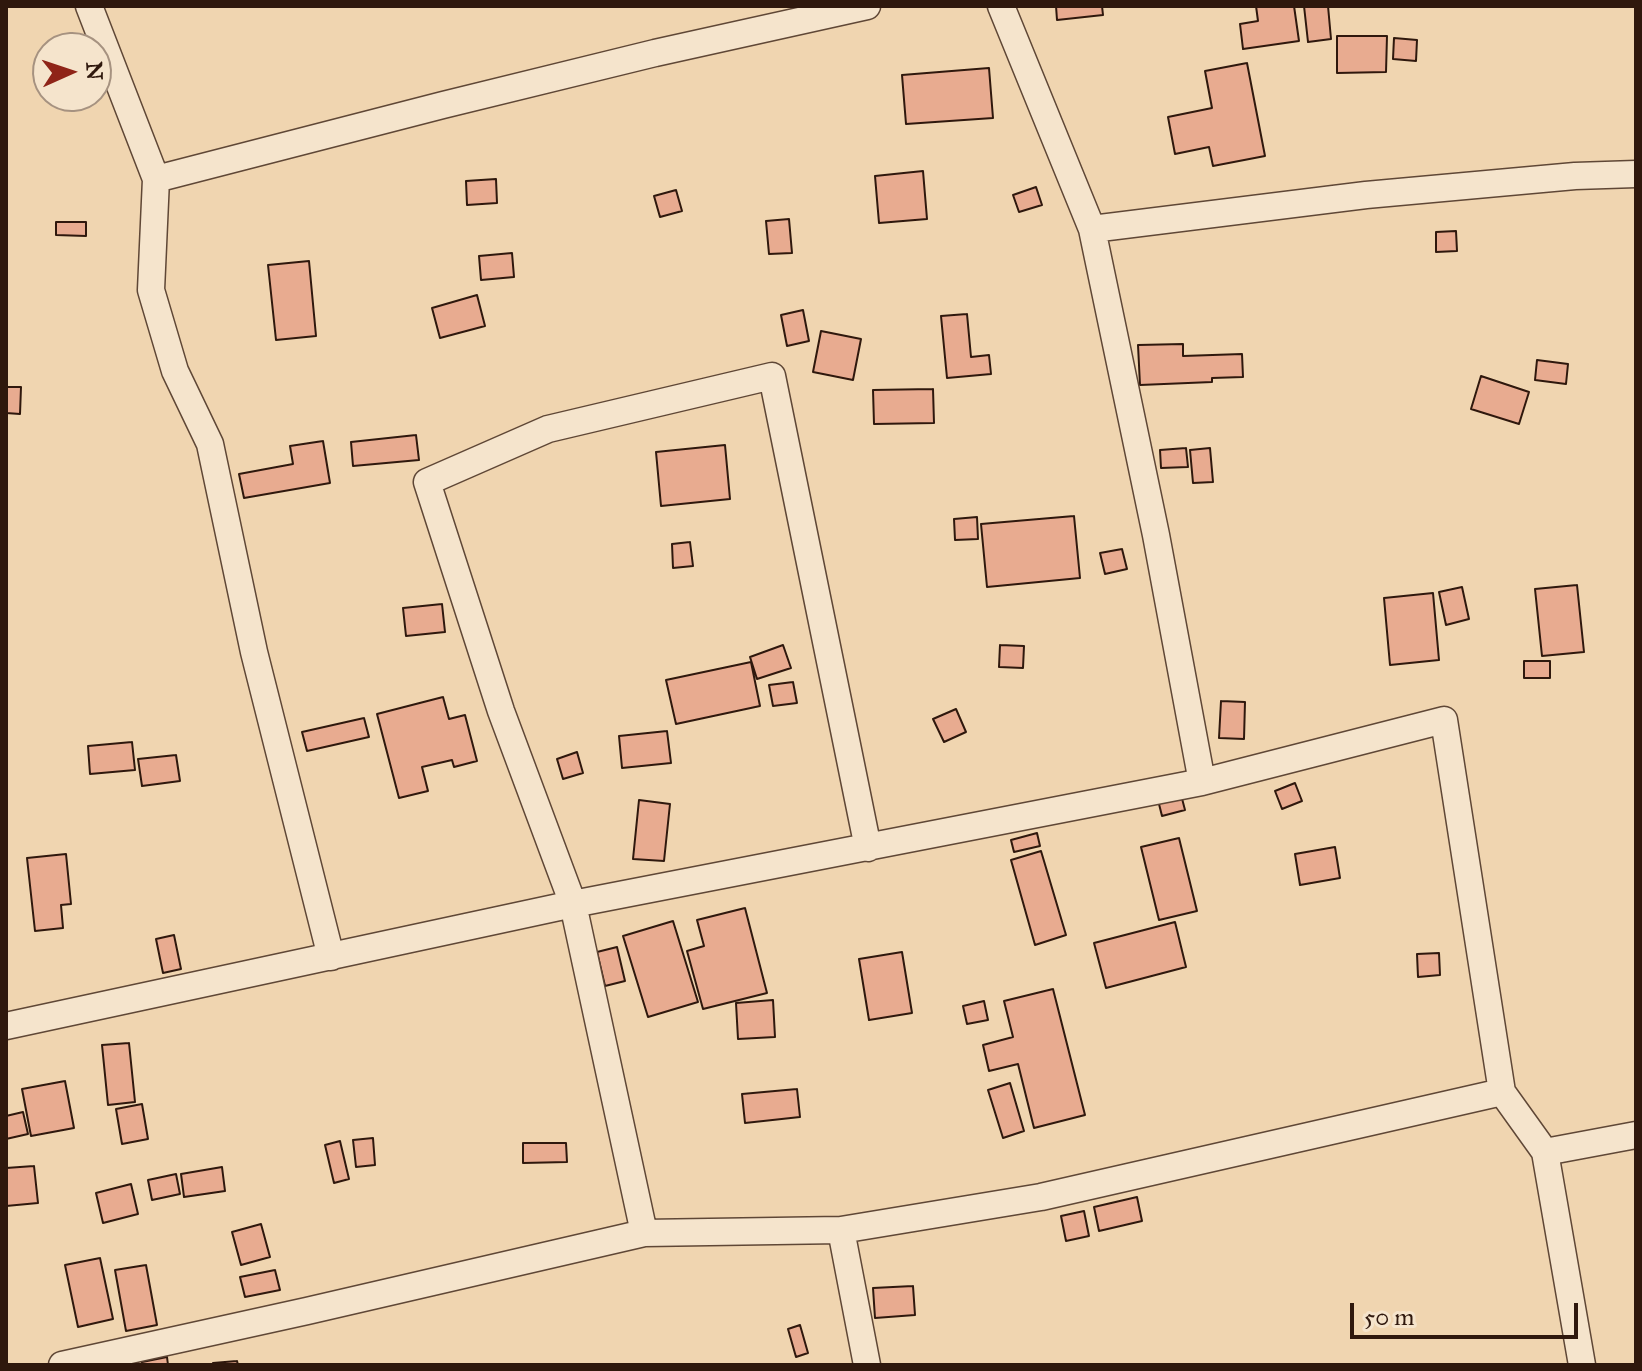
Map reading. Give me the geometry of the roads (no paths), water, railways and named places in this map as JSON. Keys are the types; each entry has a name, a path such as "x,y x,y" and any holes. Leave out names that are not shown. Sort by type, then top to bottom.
{"street":[{"path":"89,6 156,179 151,290 175,371 210,444 254,652 331,957"},
{"path":"156,179 655,53 867,6"},
{"path":"1001,6 1092,229 1156,535 1202,782"},
{"path":"1092,229 1366,195 1575,176 1636,174"},
{"path":"644,1233 573,904 501,711 427,482 548,429 772,376 868,848"},
{"path":"6,1026 573,904 1202,782 1444,720 1502,1092 1545,1152 1582,1365"},
{"path":"62,1365 644,1233 841,1230 1041,1197 1502,1092"},
{"path":"1545,1152 1636,1135"},
{"path":"841,1230 867,1365"}]}
